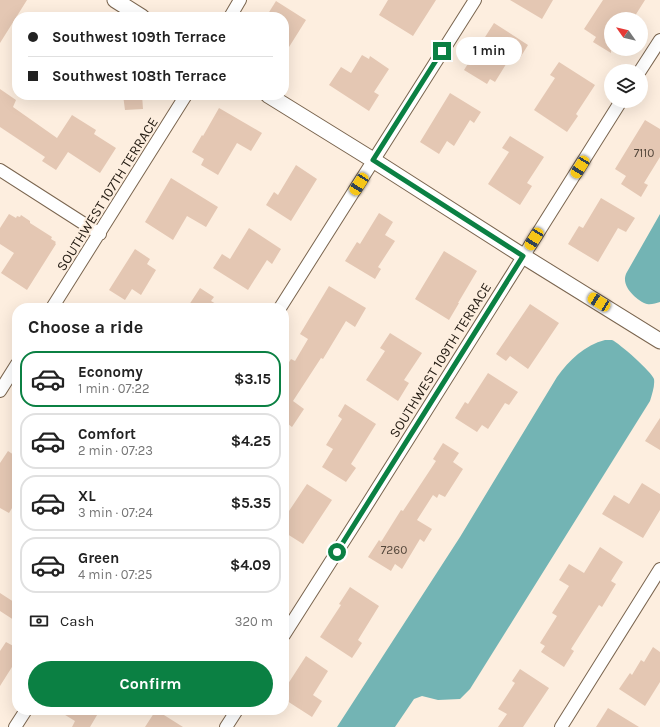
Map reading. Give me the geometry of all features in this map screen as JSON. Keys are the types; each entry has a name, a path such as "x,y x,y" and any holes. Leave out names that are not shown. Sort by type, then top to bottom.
{"street":[{"path":"115,0 134,12"},
{"path":"233,12 240,0"},
{"path":"283,303 474,0"},
{"path":"645,64 660,40"},
{"name":"SOUTHWEST 107TH TERRACE","path":"55,303 183,100"},
{"path":"276,100 660,341"},
{"name":"SOUTHWEST 109TH TERRACE","path":"289,627 617,108"},
{"path":"0,170 100,234"},
{"path":"0,391 12,372"},
{"path":"560,727 660,569"},
{"path":"15,727 23,715"},
{"path":"226,727 234,715"}],"water":[{"path":"660,214 660,302 649,304 643,302 632,294 625,282 625,277"},
{"path":"605,340 612,340 621,346 642,364 652,375 654,384 650,401 470,689 460,699 438,700 422,696 414,699 395,727 337,727 460,537 557,377 584,349"}],"building":[{"path":"0,0 27,0 19,12 12,12 12,24 0,43"},
{"path":"388,0 436,0 413,36 379,15"},
{"path":"510,0 553,0 542,19"},
{"path":"603,0 645,0 637,12 604,12 604,49 593,42 596,37 584,29"},
{"path":"276,1 306,20 289,47 289,12 269,12"},
{"path":"494,23 528,45 520,58 513,53 495,82 490,79 487,84 464,70"},
{"path":"362,55 369,59 370,56 389,69 374,92 379,95 369,111 329,85 341,67 351,73"},
{"path":"559,62 595,85 576,114 578,116 567,132 534,110 555,78 550,75"},
{"path":"0,89 12,97 12,100 16,100 13,107 57,138 72,115 96,130 94,134 116,148 100,173 68,152 56,170 42,161 45,157 0,127"},
{"path":"450,93 481,112 474,123 470,120 454,146 447,141 439,154 420,142"},
{"path":"124,100 142,100 143,109 125,110"},
{"path":"219,108 262,133 251,151 237,143 218,175 201,165 204,159 192,152"},
{"path":"645,120 660,129 660,157 644,183 648,185 641,197 621,184 626,176 615,169"},
{"path":"510,136 544,157 527,183 532,186 520,205 488,184 509,152 502,148"},
{"path":"296,165 317,179 291,221 266,205 274,192 278,195"},
{"path":"171,178 218,207 206,227 187,216 173,240 145,222"},
{"path":"601,198 635,218 626,232 618,228 598,262 568,244 579,226 583,228"},
{"path":"379,213 393,222 385,235 395,241 378,267 381,269 375,279 345,261 357,242 360,244"},
{"path":"9,214 16,218 17,216 20,217 21,215 30,221 30,223 52,237 51,239 56,242 27,290 1,273 14,253 0,244 0,228"},
{"path":"249,228 281,249 272,264 267,260 248,290 213,268 222,254 230,259"},
{"path":"135,249 150,259 147,264 156,270 141,295 132,289 125,300 109,290"},
{"path":"444,251 477,271 449,320 415,299"},
{"path":"329,286 366,308 355,327 346,321 323,359 321,358 293,401 304,409 292,427 289,425 289,362 291,359 295,361 308,339 300,334"},
{"path":"200,288 214,297 211,301 214,303 190,303"},
{"path":"530,304 559,323 528,369 510,356 506,361 496,354"},
{"path":"390,333 422,353 404,380 409,383 398,401 366,380 385,351 380,348"},
{"path":"488,373 518,392 509,405 505,403 488,429 482,425 477,432 455,418 465,402 468,404"},
{"path":"345,404 376,424 351,464 356,468 346,482 322,467 333,449 326,445 342,419 338,416"},
{"path":"660,418 660,450 645,441"},
{"path":"443,443 459,453 453,462 463,469 445,497 439,494 437,498 433,495 417,520 432,529 424,542 420,539 402,569 395,564 391,571 368,557 379,540 381,542 401,510 403,511 436,461 433,459"},
{"path":"8,451 12,454 12,508 9,513 0,508 0,463"},
{"path":"642,483 660,494 660,510 643,538 602,514 614,495 629,504"},
{"path":"307,484 332,500 303,544 289,535 289,511"},
{"path":"600,547 623,562 611,581 616,584 602,607 599,605 571,649 574,651 564,667 541,652 545,646 540,643 557,616 552,613 569,586 559,580 569,564 584,573"},
{"path":"350,587 379,606 358,640 362,643 352,658 320,637 341,605 339,604"},
{"path":"0,593 12,601 12,619 0,611"},
{"path":"6,642 12,645 12,667 0,686 0,651"},
{"path":"653,647 660,652 660,682 645,706 619,689 630,673 632,675 641,660 644,662"},
{"path":"306,656 328,671 313,695 322,701 312,717 289,702 289,682"},
{"path":"520,669 549,688 523,727 498,727 507,714 498,709 515,683 512,681"},
{"path":"608,708 639,727 596,727"},
{"path":"65,715 97,715 90,727 72,727 75,721"},
{"path":"153,715 164,715 183,727 145,727"}],"route":[{"path":"337,552 523,256 373,160 442,51"}]}
